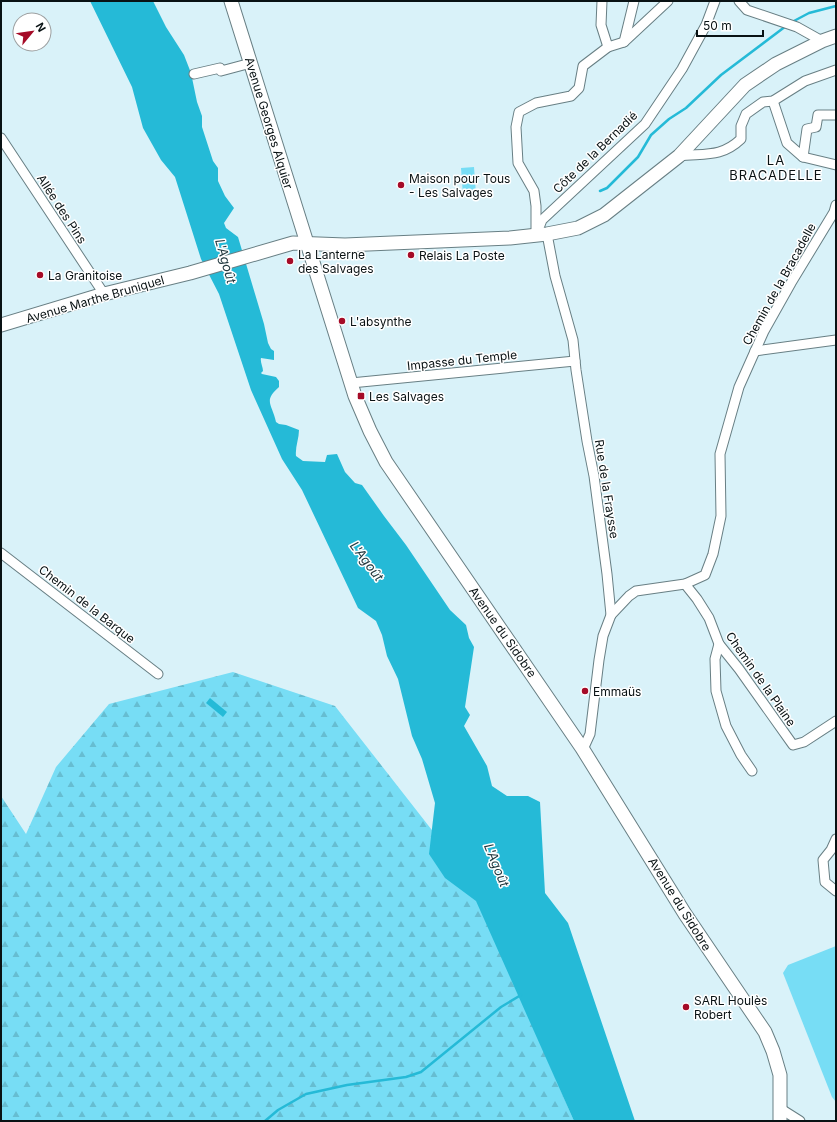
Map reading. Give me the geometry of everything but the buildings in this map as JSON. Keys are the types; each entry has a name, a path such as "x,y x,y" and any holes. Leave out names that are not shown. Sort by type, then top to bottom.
{"street":[{"name":"Avenue Georges Alquier","path":"231,1 307,244"},
{"path":"602,1 601,25 608,47 624,42 668,1"},
{"path":"624,42 634,1"},
{"name":"Côte de la Bernadié","path":"541,234 542,220 644,124 682,69 706,25 715,1"},
{"path":"740,1 746,10 797,27 822,41"},
{"name":"Avenue Marthe Bruniquel","path":"1,325 104,294 190,273 293,243 352,245 510,238 578,228 604,215 679,156 745,85 776,64 822,41 836,36"},
{"name":"Rue de la Fraysse","path":"582,748 590,734 603,636 611,615 601,526 573,340 555,276 536,221 534,191 518,163 516,127 519,112 536,103 571,96 579,88 583,66 608,47"},
{"path":"194,74 220,68 221,71 251,63"},
{"path":"679,156 714,154 733,146 741,139 741,126 746,114 763,102 773,101 805,81 836,70"},
{"path":"773,101 787,143 803,157 836,165"},
{"path":"803,157 807,129 816,127 818,115 836,115"},
{"name":"Allée des Pins","path":"1,138 104,294"},
{"name":"Chemin de la Bracadelle","path":"611,615 628,596 636,591 685,584 705,575 713,554 721,516 720,454 739,387 764,331 834,212 836,205"},
{"name":"Avenue du Sidobre","path":"307,244 351,383 370,430 386,462 582,748 685,914 743,1000"},
{"path":"755,351 836,340"},
{"name":"Impasse du Temple","path":"351,383 575,361"},
{"name":"Chemin de la Barque","path":"1,553 158,674"},
{"name":"Chemin de la Plaine","path":"685,584 709,618 719,644 739,669 793,745 804,742 836,721"},
{"path":"719,644 715,659 716,691 726,726 741,755 752,771"},
{"path":"836,839 832,850 823,860 825,882 836,892"},
{"path":"743,1000 758,1030 774,1068 781,1115"},
{"path":"743,1000 765,1032 773,1051 780,1075 781,1115"},
{"path":"769,1059 774,1086 776,1121"},
{"path":"781,1115 800,1121"}],"green space":[{"path":"474,167 476,194 463,195 461,168"},
{"path":"233,672 335,706 467,875 574,1121 1,1121 1,796 26,834 56,767 109,704"},
{"path":"836,946 836,1102 832,1097 783,973 788,965"}],"water":[{"name":"L'Agoût","path":"90,1 153,1 166,27 184,55 191,73 197,102 202,116 202,127 213,161 218,168 218,181 225,196 234,208 224,223 226,228 238,237 264,324 268,343 274,351 274,360 261,358 263,371 261,373 276,377 279,381 279,387 271,396 270,403 276,422 299,430 296,456 303,461 325,462 327,455 337,454 345,472 355,483 362,485 406,545 450,610 466,625 469,638 474,647 465,707 470,715 464,726 487,766 492,786 507,796 528,796 540,802 545,893 568,923 635,1121 574,1121 476,901 445,878 429,854 435,803 422,759 412,736 398,679 387,656 382,635 376,621 358,608 302,490 282,459 251,390 219,294 201,259 175,177 161,160 143,128 132,87"},
{"path":"210,698 227,712 223,717 206,703"}],"waterway":[{"path":"792,22 809,13 836,6"},
{"path":"600,191 607,188 638,157 651,135 669,119 686,108 721,75 786,26"},
{"path":"265,1121 278,1110 306,1094 347,1085 406,1077 421,1072 501,1007 521,995"}],"place":[{"name":"Maison pour Tous - Les Salvages","path":"401,185"},
{"name":"Relais La Poste","path":"411,255"},
{"name":"La Lanterne des Salvages","path":"290,261"},
{"name":"La Granitoise","path":"40,275"},
{"name":"L'absynthe","path":"342,321"},
{"name":"Les Salvages","path":"361,396"},
{"name":"Emmaüs","path":"585,691"},
{"name":"SARL Houlès Robert","path":"686,1007"}],"district":[{"name":"LA BRACADELLE","path":"776,168"}]}
